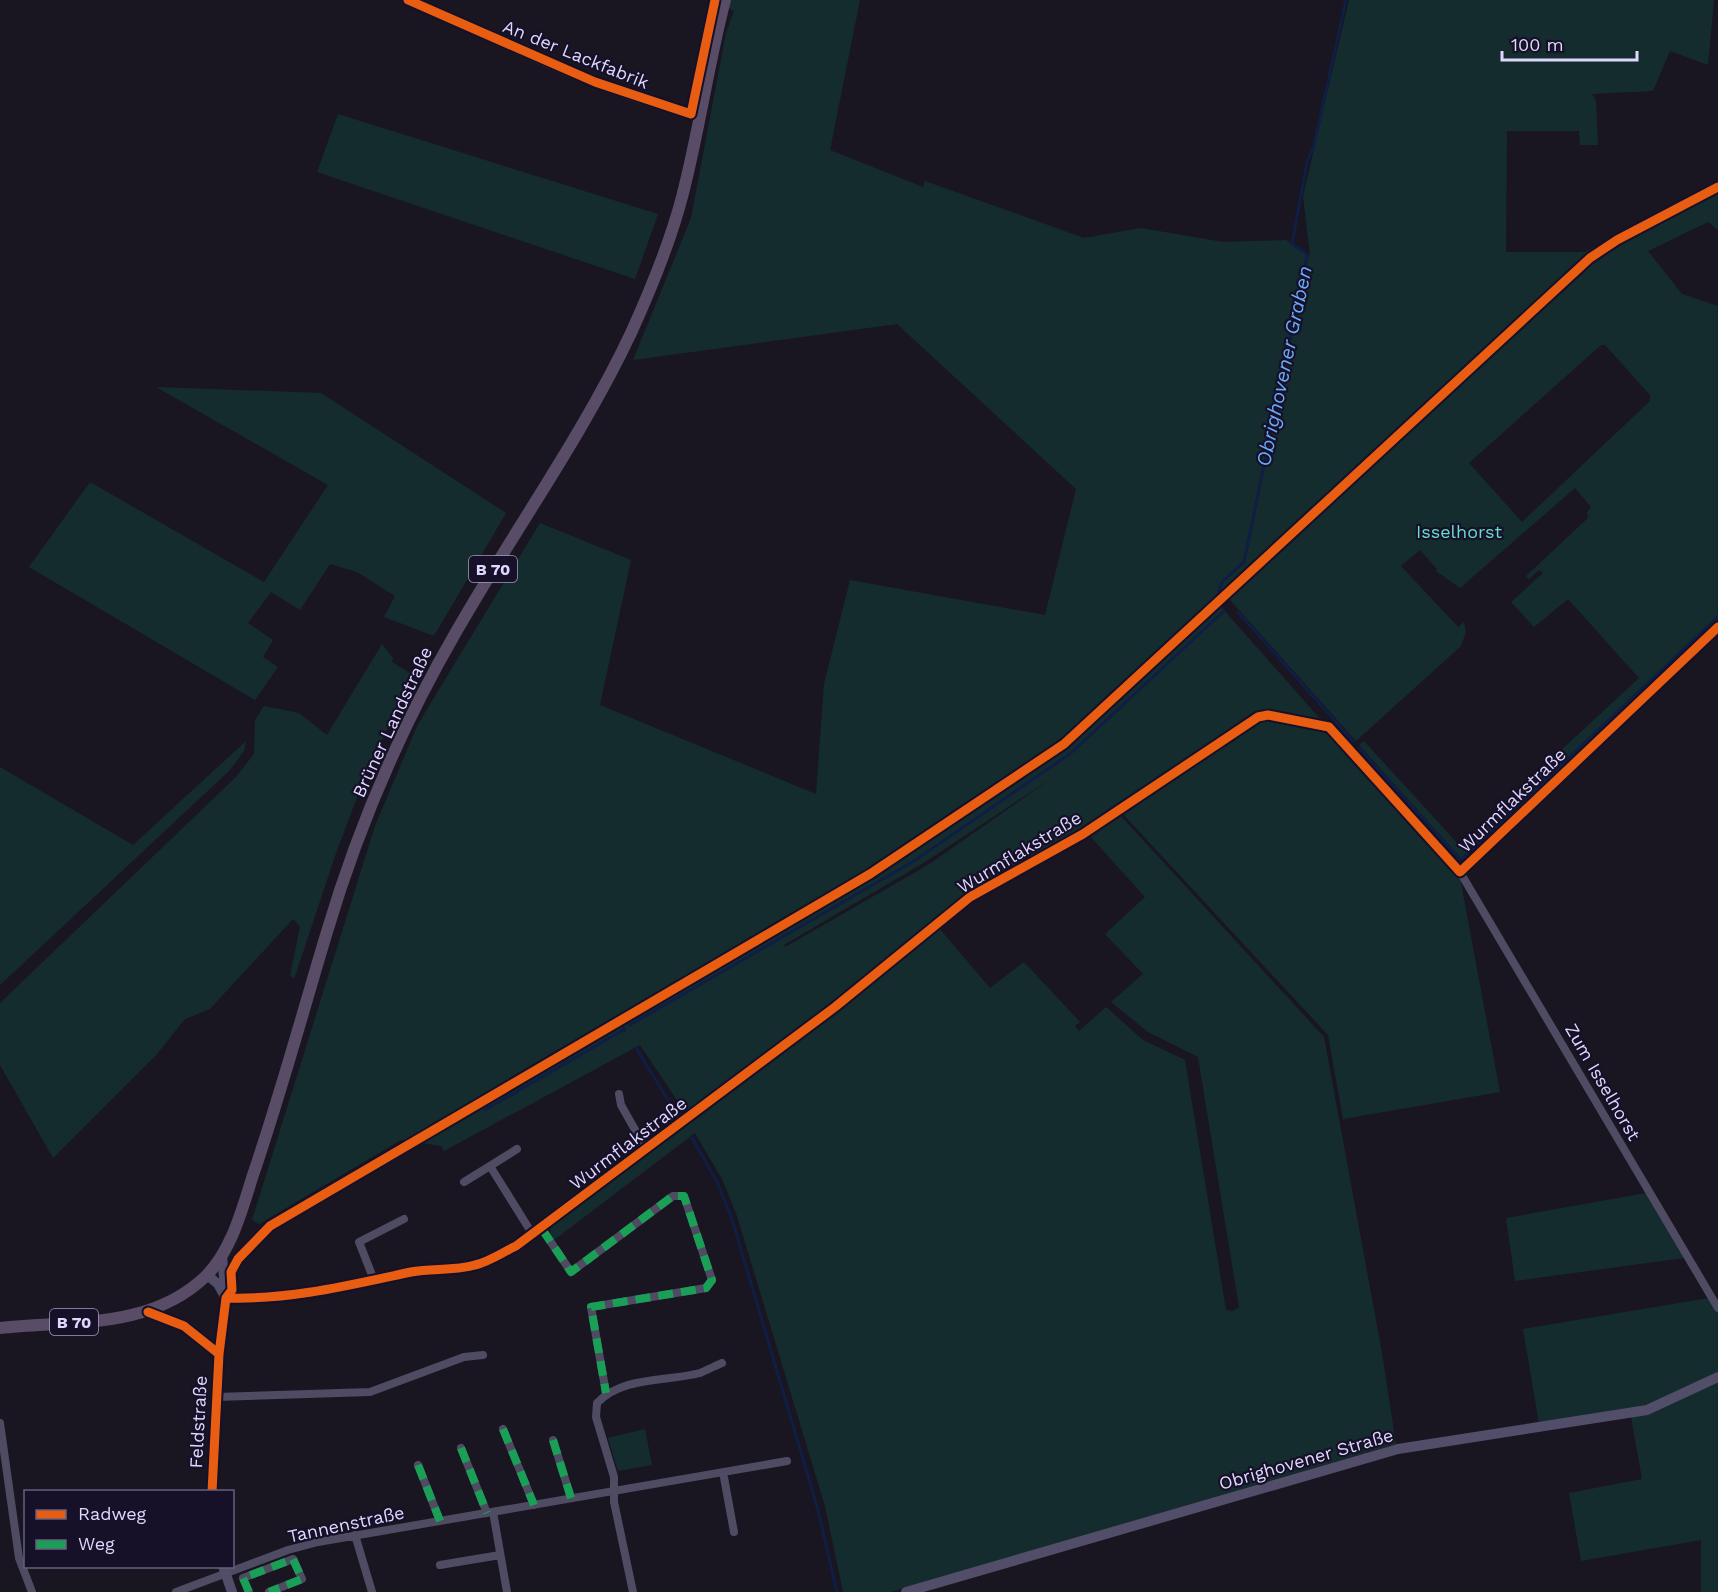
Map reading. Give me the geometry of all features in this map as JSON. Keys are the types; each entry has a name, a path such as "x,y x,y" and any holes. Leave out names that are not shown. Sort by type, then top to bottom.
{"main road":[{"name":"Brüner Landstraße","path":"0,1328 121,1318 148,1312 176,1300 207,1275 222,1256 237,1222 264,1142 336,900 381,783 450,642 588,412 629,335 671,234 701,116 725,0"}],"street":[{"name":"An der Lackfabrik","path":"408,0 595,82 637,98 701,116"},
{"name":"Wurmflakstraße","path":"226,1298 249,1299 319,1292 424,1269 477,1265 533,1235 835,1007 970,897 1083,834 1258,717 1268,715 1329,727 1460,872 1718,627"},
{"name":"Zum Isselhorst","path":"1460,872 1718,1308"},
{"name":"Wurmflakstraße","path":"619,1094 621,1105 646,1150"},
{"path":"464,1182 517,1149"},
{"path":"490,1166 533,1235"},
{"path":"542,1229 571,1272 673,1196 684,1196 712,1280 706,1288 591,1307 606,1393"},
{"path":"374,1280 359,1242 404,1219"},
{"name":"Feldstraße","path":"212,1490 219,1354 226,1298 222,1256"},
{"path":"207,1275 218,1284 226,1298"},
{"name":"Feldstraße","path":"148,1312 184,1326 219,1354"},
{"path":"216,1397 370,1392 464,1357 483,1355"},
{"path":"633,1592 613,1491 614,1476 596,1417 597,1403 606,1393 634,1383 700,1373 722,1363"},
{"name":"Obrighovener Straße","path":"906,1592 1398,1449 1647,1410 1718,1377"},
{"path":"0,1423 18,1558 32,1592"},
{"path":"503,1429 534,1505"},
{"path":"553,1440 571,1498"},
{"path":"461,1448 490,1513 507,1592"},
{"name":"Tannenstraße","path":"234,1567 288,1550 355,1534 787,1461"},
{"path":"418,1465 440,1521"},
{"path":"723,1472 734,1532"},
{"path":"355,1534 372,1592"},
{"path":"440,1565 500,1555"},
{"path":"249,1592 243,1578 293,1559 302,1579 269,1592"},
{"path":"224,1570 232,1592"},
{"name":"Tannenstraße","path":"176,1592 224,1570"}],"green space":[{"name":"Isselhorst","path":"711,0 860,0 830,150 923,187 925,181 1084,238 1141,228 1223,242 1286,240 1310,255 1303,196 1349,0 1714,0 1708,65 1670,51 1653,91 1592,94 1596,101 1598,145 1580,145 1579,131 1507,131 1506,252 1585,252 1718,181 1718,230 1708,222 1648,251 1682,294 1718,306 1718,615 1461,858 1359,745 1364,741 1459,845 1639,678 1568,599 1534,627 1511,602 1543,573 1539,570 1529,579 1526,576 1588,518 1587,512 1591,507 1575,488 1460,588 1436,571 1437,569 1420,550 1401,566 1458,627 1464,622 1466,632 1461,646 1356,741 1223,592 1218,596 1223,609 1322,721 1262,710 1073,835 954,903 896,951 903,957 939,928 990,988 1024,962 1080,1022 1075,1026 1079,1031 1106,1007 1143,1040 1185,1060 1226,1310 1233,1311 1239,1307 1198,1057 1148,1032 1111,1002 1143,974 1105,934 1145,897 1089,835 1120,815 1324,1037 1382,1353 1396,1444 890,1592 843,1592 825,1506 737,1216 722,1179 695,1133 554,1240 550,1233 551,1226 689,1123 683,1109 640,1045 444,1151 441,1146 401,1140 259,1224 252,1220 375,826 418,724 540,523 631,560 600,705 816,794 824,684 850,580 1045,615 1076,489 897,324 633,360 691,218 726,33 734,11","holes":["1601,345 1605,345 1650,395 1650,401 1522,522 1469,463","1055,776 928,865 785,947 784,945 925,862"]},
{"path":"338,114 658,214 635,279 317,172"},
{"path":"156,387 321,393 506,513 434,636 384,617 395,596 357,572 330,564 300,610 271,592 248,623 273,640 263,657 278,667 255,700 29,567 90,482 264,582 328,485"},
{"path":"382,644 393,658 392,662 413,675 367,771 336,853 294,979 290,976 300,926 293,919 210,1009 185,1019 157,1054 53,1158 0,1065 0,1003 235,778 254,754 255,720 264,706 299,713 327,735"},
{"path":"1264,720 1320,730 1334,738 1460,878 1500,1092 1343,1119 1328,1035 1122,813"},
{"path":"246,741 244,751 229,771 0,985 0,767 133,845"},
{"path":"1646,1193 1684,1258 1515,1281 1506,1218"},
{"path":"1709,1298 1718,1313 1718,1372 1647,1406 1539,1423 1523,1329"},
{"path":"1718,1382 1718,1592 1701,1592 1701,1540 1581,1561 1569,1493 1642,1479 1631,1417"},
{"path":"645,1429 652,1465 618,1471 608,1438"}],"waterway":[{"name":"Obrighovener Graben","path":"1219,591 1222,582 1244,562 1305,268 1307,254 1292,244 1307,162 1314,145 1346,0"},
{"path":"630,1025 914,861 1071,753 1224,611"},
{"name":"Obrighovener Graben","path":"1238,612 1353,741"},
{"name":"Obrighovener Graben","path":"1359,748 1459,858 1463,858 1718,617"},
{"path":"621,1024 625,1031"},
{"path":"485,1110 625,1029"},
{"path":"636,1048 676,1113"},
{"path":"692,1138 717,1182 732,1219 818,1510 837,1592"}],"marked path":[{"path":"542,1229 571,1272 673,1196 684,1196 712,1280 706,1288 591,1307 606,1393"},
{"path":"503,1429 534,1505"},
{"path":"553,1440 571,1498"},
{"path":"461,1448 487,1513"},
{"path":"418,1465 440,1521"},
{"path":"249,1592 243,1578 293,1559 302,1579 269,1592"}],"cycle path":[{"path":"408,0 595,82 691,114 715,0"},
{"path":"212,1490 219,1354 226,1298 232,1290 231,1272 238,1259 270,1226 870,874 1064,744 1590,258 1617,240 1718,187"},
{"path":"226,1298 297,1294 411,1272 467,1267 485,1262 516,1246 835,1007 970,897 1083,834 1258,717 1268,715 1329,727 1460,872 1718,627"},
{"path":"148,1312 184,1326 219,1354"}]}
